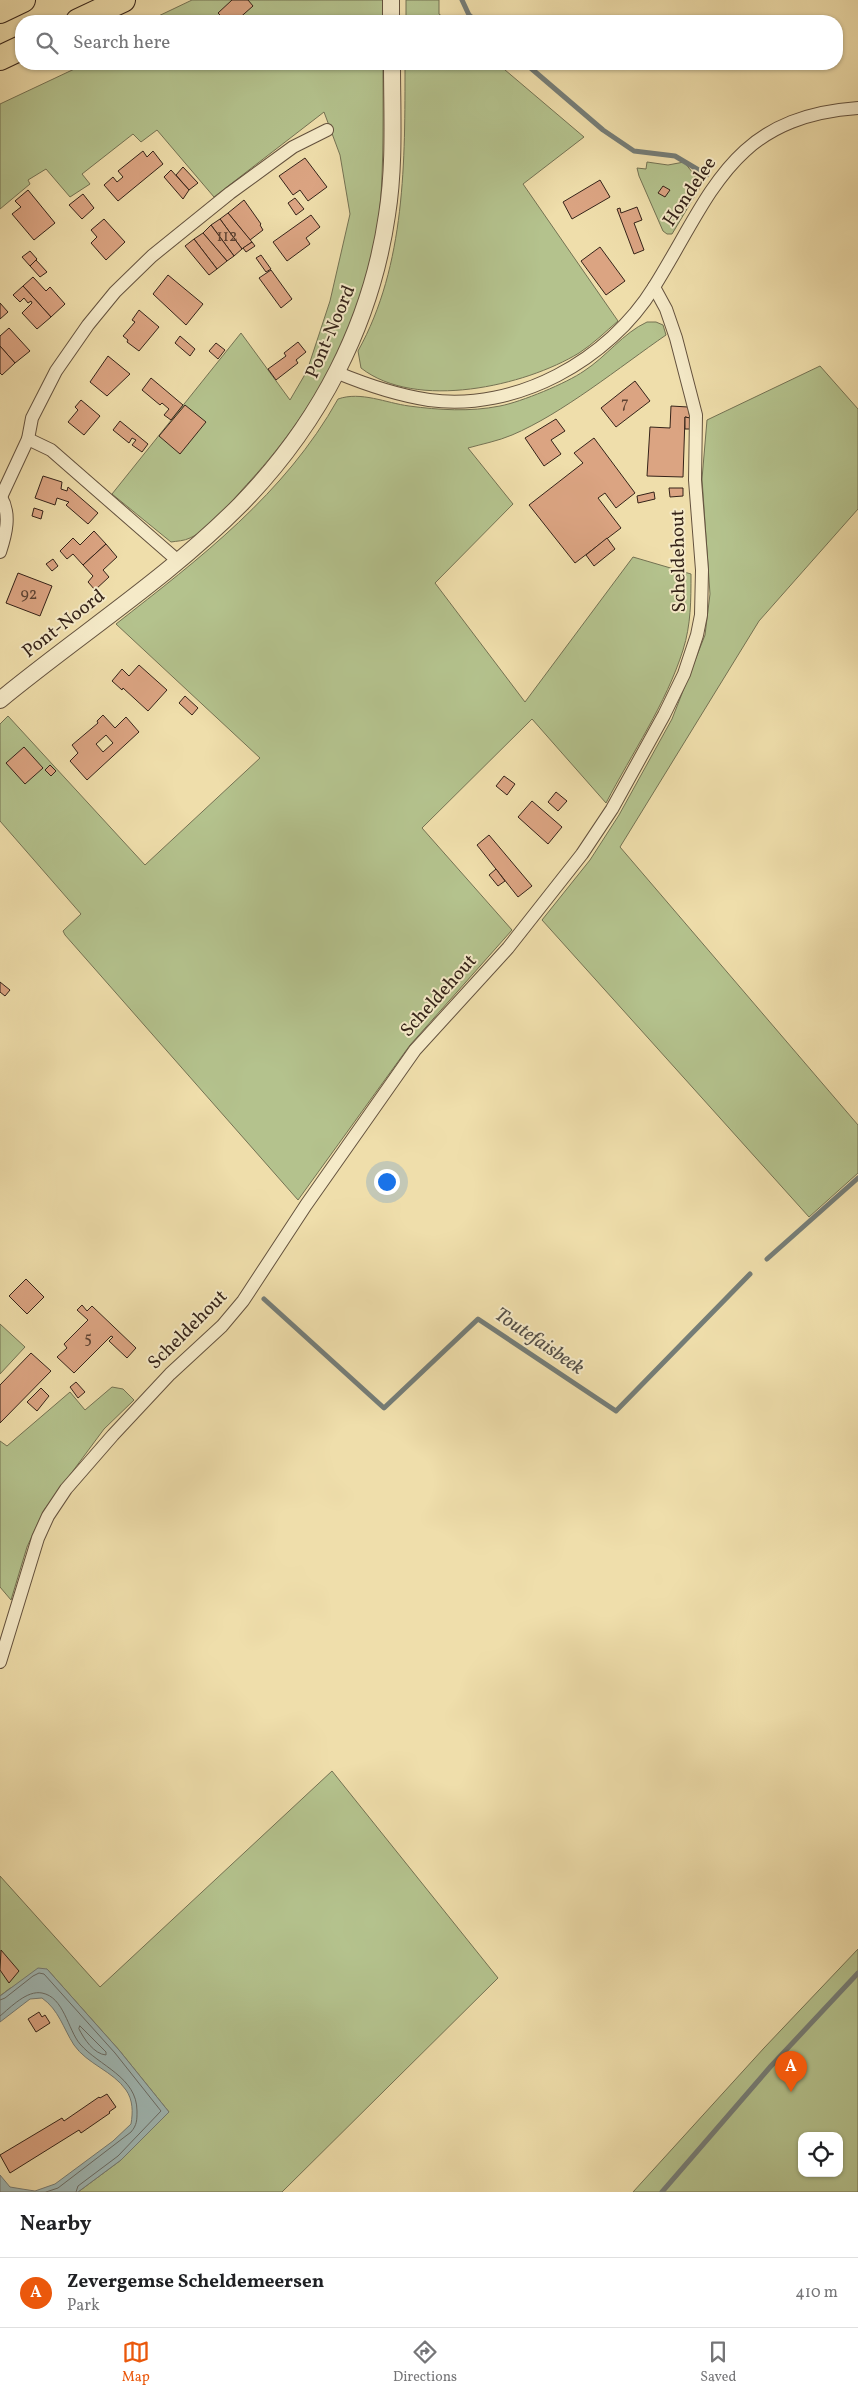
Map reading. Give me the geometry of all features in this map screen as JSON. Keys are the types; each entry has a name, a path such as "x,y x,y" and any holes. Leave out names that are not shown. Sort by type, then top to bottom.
{"highway":[{"path":"0,11 23,0"},
{"path":"91,15 124,0"},
{"path":"0,58 15,51"}],"street":[{"path":"391,0 391,15"},
{"name":"Pont-Noord","path":"0,700 177,560 233,512 275,466 316,410 338,373 373,285 390,193 392,70"},
{"name":"Hondelee","path":"654,287 717,181 734,160 758,140 795,120 836,109 858,108"},
{"path":"0,552 8,518 7,507 0,497 28,439 32,418 56,371 88,325 115,292 152,256 230,192 293,147 327,130"},
{"path":"338,373 374,387 429,400 455,401 520,390 547,380 574,366 613,336 637,311 654,287"},
{"name":"Scheldehout","path":"0,1662 38,1538 48,1516 62,1496 113,1435 170,1374 222,1326 243,1301 306,1205 416,1050 508,948 582,854 612,809 664,715 684,674 697,635 701,615 702,570 695,480 696,415 676,338 666,308 654,287"},
{"path":"28,439 50,450 177,560"}],"green space":[{"path":"192,0 383,0 383,15 161,15"},
{"path":"406,0 439,0 440,15 406,15"},
{"path":"72,70 383,70 383,154 380,208 374,246 353,320 319,388 275,452 214,520 190,538 171,542 112,494 241,333 290,400 307,371 330,301 350,214 340,155 324,112 214,197 157,130 141,142 133,134 82,174 90,184 70,197 46,169 28,180 30,184 0,209 0,104"},
{"path":"405,70 505,70 584,137 523,184 618,321 579,353 556,365 501,384 440,391 411,388 384,381 361,368 358,351 374,318 386,283 394,248 400,211"},
{"path":"647,162 668,165 684,162 702,184 672,234 667,234 663,231 639,176 637,168 646,169"},
{"path":"647,322 656,322 663,325 666,335 551,415 512,435 468,448 513,504 435,583 525,702 633,557 691,574 691,603 688,631 676,670 658,709 606,803 532,719 422,828 512,930 410,1045 298,1200 65,935 63,931 81,914 0,821 0,724 8,716 145,865 260,758 116,624 209,549 267,495 317,433 338,399 356,396 409,406 454,410 489,408 509,404 544,392 576,376 592,365 630,332"},
{"path":"820,366 858,409 858,509 759,621 620,847 858,1125 858,1173 809,1217 542,920 590,860 619,815 672,719 705,635 710,594 702,479 707,420"},
{"path":"0,1324 25,1347 0,1374"},
{"path":"112,1387 123,1389 134,1400 104,1429 44,1510 27,1547 11,1600 0,1587 0,1441 7,1446 70,1392 85,1410"},
{"path":"332,1771 498,1978 282,2192 78,2192 121,2160 169,2112 119,2050 47,1969 9,1989 0,1996 0,1876 100,1987"},
{"path":"858,1949 858,2192 633,2192 764,2048"}],"water":[{"path":"38,1968 47,1969 119,2050 169,2112 121,2160 78,2192 0,2192 0,2175 10,2187 22,2189 35,2191 55,2184 113,2141 131,2124 132,2106 126,2090 121,2083 79,2052 53,2008 42,1998 30,1999 0,2022 0,1996"}],"building":[{"path":"232,0 248,0 253,6 243,15 220,15 218,13"},
{"path":"143,151 147,157 153,151 163,164 118,201 104,185 113,177 117,182 123,177 118,171"},
{"path":"305,158 327,187 308,201 300,190 293,195 279,176"},
{"path":"183,167 198,183 189,190 176,175"},
{"path":"171,170 189,190 183,199 164,177"},
{"path":"600,180 610,197 572,219 563,202"},
{"path":"663,186 670,190 665,197 658,193"},
{"path":"28,190 55,223 34,240 12,214 21,207 15,201"},
{"path":"83,194 94,208 82,219 69,205"},
{"path":"295,198 304,209 296,215 288,203"},
{"path":"244,200 261,224 263,230 250,240 228,213"},
{"path":"637,207 642,220 634,223 644,250 634,254 617,209 620,208 621,213"},
{"path":"228,213 252,242 242,249 220,219"},
{"path":"311,215 320,227 306,238 310,244 287,261 273,242"},
{"path":"104,219 125,242 106,260 91,243 97,237 91,230"},
{"path":"220,219 242,249 234,256 211,225"},
{"path":"211,225 234,256 227,261 203,233"},
{"path":"203,233 227,261 217,269 194,239"},
{"path":"194,239 217,269 209,275 185,246"},
{"path":"252,242 255,246 246,252 243,248"},
{"path":"600,247 625,281 606,295 581,261"},
{"path":"30,251 37,259 30,266 22,257"},
{"path":"261,255 271,269 266,272 256,258"},
{"path":"36,260 47,272 40,277 30,266"},
{"path":"271,270 292,299 281,308 259,278"},
{"path":"168,275 203,304 186,325 153,294"},
{"path":"33,277 46,291 50,287 65,304 51,317 23,286"},
{"path":"23,286 51,317 37,329 22,313 32,303 31,301 28,303 24,298 20,302 13,295"},
{"path":"0,303 8,312 0,319"},
{"path":"139,310 159,327 139,351 127,342 128,340 123,336 135,322 132,320"},
{"path":"9,328 30,351 15,363 0,346 0,336"},
{"path":"180,336 195,349 190,356 175,343"},
{"path":"298,342 306,352 296,360 298,363 276,380 268,369 286,356 284,353"},
{"path":"216,343 225,350 218,359 209,351"},
{"path":"0,346 15,363 2,375 0,373"},
{"path":"108,356 130,374 107,396 90,382"},
{"path":"151,378 183,405 171,420 164,415 169,409 162,403 160,405 142,390"},
{"path":"635,381 650,401 616,427 601,408"},
{"path":"81,400 100,416 84,435 68,422 78,410 75,407"},
{"path":"185,405 206,422 180,454 159,436"},
{"path":"671,406 688,407 690,418 685,417 683,477 647,476 650,427 670,428"},
{"path":"685,417 690,418 690,429 685,429"},
{"path":"556,419 565,431 551,440 561,454 544,466 525,438"},
{"path":"120,421 148,444 142,452 132,445 136,440 132,438 129,443 113,430"},
{"path":"594,438 635,493 616,508 605,493 598,498 621,528 575,563 529,505 583,463 574,453"},
{"path":"43,476 62,482 61,489 67,491 68,487 98,513 88,524 66,505 69,502 57,498 55,505 35,498"},
{"path":"669,488 683,488 683,496 670,497"},
{"path":"654,492 655,499 638,503 637,496"},
{"path":"34,508 43,511 41,519 32,516"},
{"path":"94,531 106,544 83,565 73,554 67,559 60,551 73,538 80,545"},
{"path":"607,538 615,549 594,566 586,555"},
{"path":"106,544 117,557 103,570 109,577 95,590 88,582 93,576 83,565"},
{"path":"53,559 58,566 52,571 46,564"},
{"path":"18,573 52,586 40,616 6,603"},
{"path":"139,665 167,690 148,711 123,688 122,690 112,681 122,669 129,676"},
{"path":"185,696 198,708 192,715 179,703"},
{"path":"103,715 115,728 126,717 139,732 87,780 70,761 78,753 72,745 98,723 97,721","holes":["106,735 113,743 103,752 96,744"]},
{"path":"24,747 43,768 25,784 6,763"},
{"path":"50,765 56,771 51,776 45,770"},
{"path":"504,776 515,784 507,795 496,786"},
{"path":"556,792 567,801 558,811 548,802"},
{"path":"532,801 562,827 548,844 518,817"},
{"path":"489,835 532,886 518,897 477,845"},
{"path":"496,869 505,881 498,886 489,875"},
{"path":"0,982 10,990 5,996 0,992"},
{"path":"26,1279 44,1297 27,1314 9,1296"},
{"path":"82,1305 87,1311 92,1306 136,1348 127,1358 109,1341 113,1337 111,1336 74,1373 57,1357 67,1348 64,1344 88,1320 77,1310"},
{"path":"31,1353 51,1371 0,1423 0,1385"},
{"path":"76,1382 85,1392 78,1398 70,1387"},
{"path":"41,1388 49,1396 37,1411 27,1402"},
{"path":"1,1950 19,1971 9,1983 0,1970"},
{"path":"39,2012 42,2017 45,2015 50,2023 36,2032 28,2019"},
{"path":"107,2094 116,2107 110,2113 81,2133 79,2130 10,2173 0,2155 62,2118 64,2121 99,2097"}],"waterway":[{"path":"462,0 469,15"},
{"path":"533,70 603,130 634,151 675,156 707,175"},
{"name":"Toutefaisbeek","path":"767,1259 858,1178"},
{"name":"Toutefaisbeek","path":"264,1299 384,1408 478,1319 616,1411 750,1274"},
{"path":"662,2192 771,2066 858,1973"}],"place":[{"name":"Zevergemse Scheldemeersen","path":"791,2092"}]}
